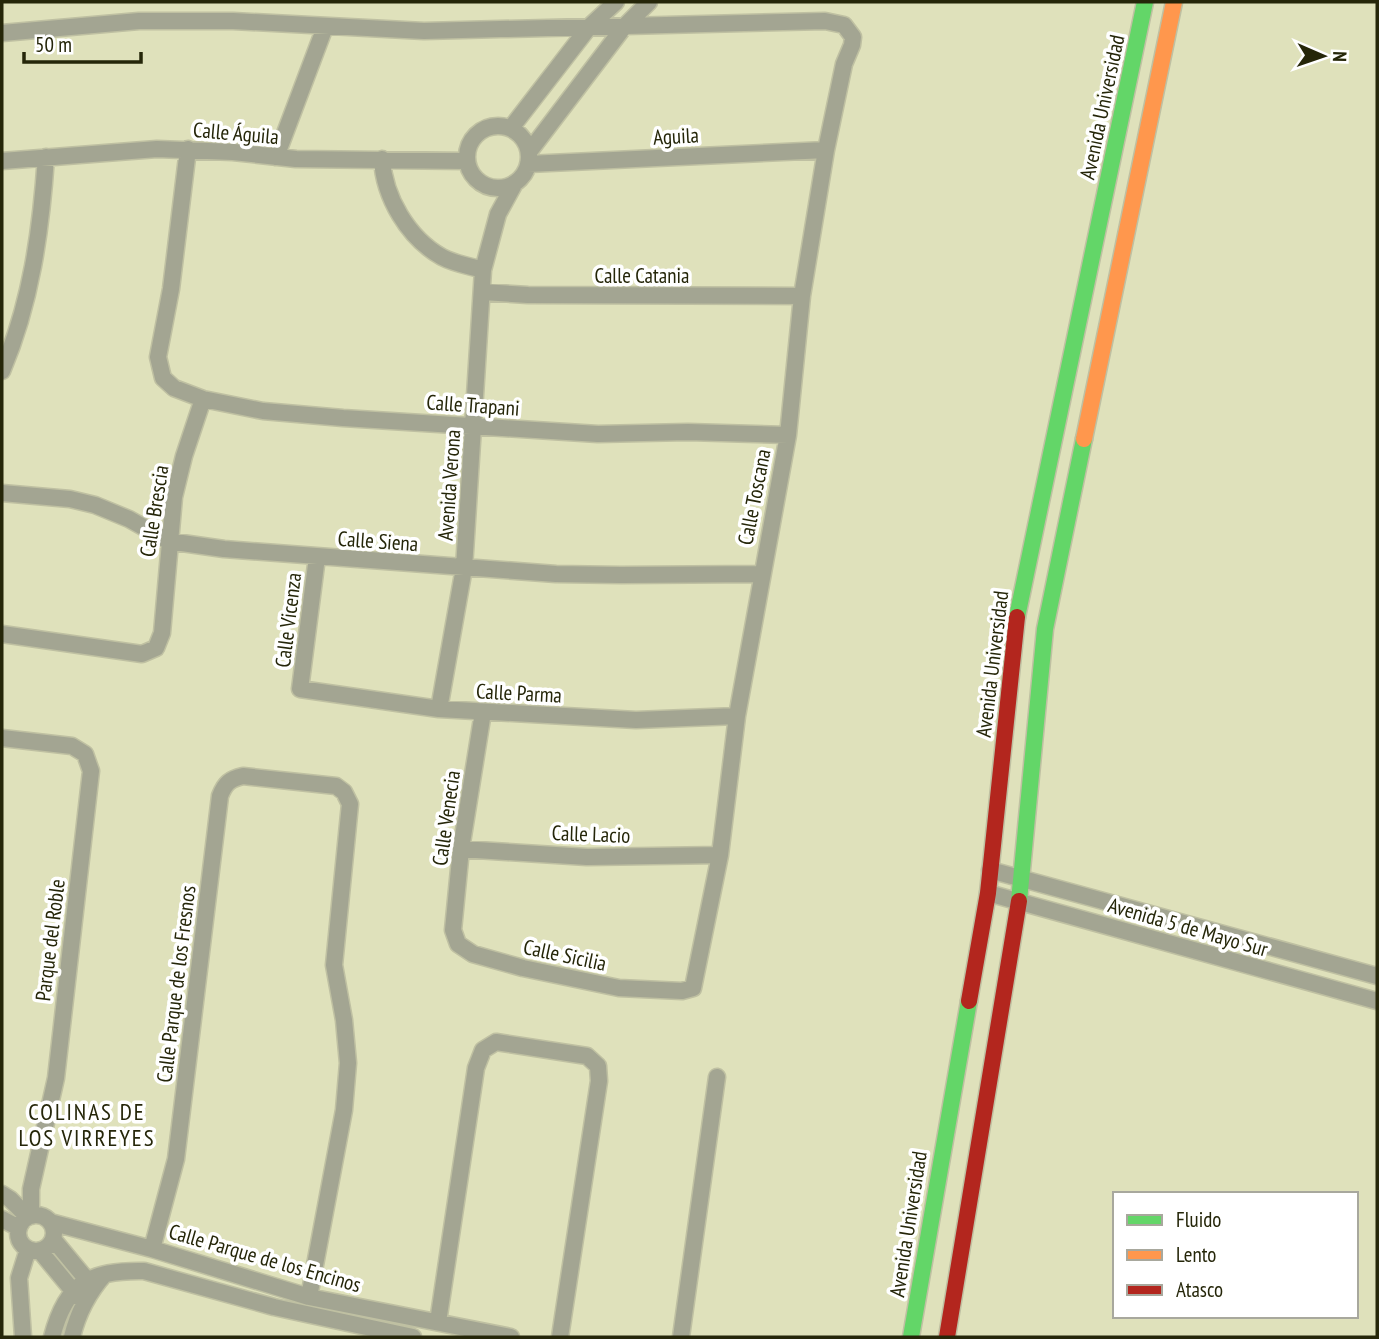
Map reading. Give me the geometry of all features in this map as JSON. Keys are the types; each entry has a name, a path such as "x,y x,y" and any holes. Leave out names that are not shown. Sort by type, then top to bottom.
{"main road":[{"name":"Avenida Universidad","path":"911,1337 988,893 1016,620 1145,2"},
{"path":"947,1337 1019,901 1045,629 1174,2"}],"street":[{"path":"511,128 589,27 616,2"},
{"path":"529,158 520,134 511,128 492,126 476,135 470,142 467,161 477,179 485,185 506,187 521,178 529,158 624,27 649,2"},
{"path":"2,33 139,21 233,21 424,31 624,27"},
{"name":"Calle Toscana","path":"624,27 825,21 844,24 853,37 844,64 826,150 802,296 788,435 737,716 720,855 695,982 693,988 682,991"},
{"path":"276,157 325,27"},
{"name":"Calle Águila","path":"2,161 188,149 276,157 467,161"},
{"name":"Calle Trapani","path":"188,149 172,289 158,356 163,378 174,388 203,399 263,411 598,434 688,432 788,435"},
{"name":"Aguila","path":"529,158 826,150"},
{"path":"2,371 16,338 32,276 43,203 46,157"},
{"path":"382,159 383,176 391,198 416,236 442,257 484,270"},
{"name":"Avenida Verona","path":"439,709 464,568 484,270 498,214 515,183"},
{"path":"495,188 498,214"},
{"name":"Calle Catania","path":"483,292 528,295 802,296"},
{"name":"Calle Brescia","path":"2,634 142,654 156,649 162,633 168,541 176,487 203,399"},
{"name":"Calle Siena","path":"2,493 70,499 95,505 130,519 168,541 224,549 464,568 621,576 761,574"},
{"name":"Calle Vicenza","path":"300,689 317,557"},
{"name":"Calle Parma","path":"300,689 439,709 483,712 636,720 737,716"},
{"name":"Calle Venecia","path":"453,930 461,849 483,712"},
{"name":"Parque del Roble","path":"2,738 72,746 85,754 91,771 56,1078 26,1220"},
{"name":"Calle Parque de los Fresnos","path":"152,1249 176,1160 220,796 224,785 233,778 243,776 336,786 344,792 350,804 334,965 344,1020 348,1063 344,1110 309,1297"},
{"name":"Calle Lacio","path":"461,849 587,857 720,855"},
{"name":"Avenida 5 de Mayo Sur","path":"990,870 1377,976"},
{"name":"Avenida 5 de Mayo Sur","path":"988,893 1377,1001"},
{"name":"Calle Sicilia","path":"453,930 458,944 473,954 523,968 619,988 682,991"},
{"path":"438,1322 476,1068 483,1050 496,1042 587,1056 598,1066 599,1081 560,1337"},
{"path":"681,1337 717,1077"},
{"path":"2,1194 10,1199 26,1220"},
{"path":"2,1219 26,1220 44,1217 53,1227 53,1240 90,1283"},
{"path":"26,1220 20,1240 34,1250 83,1304"},
{"name":"Calle Parque de los Encinos","path":"50,1222 152,1249 309,1297 511,1337"},
{"path":"34,1250 45,1248 53,1240"},
{"path":"23,1337 19,1278 34,1250"},
{"path":"52,1337 57,1318 72,1290 105,1274 125,1270 144,1271 274,1307 413,1337"},
{"path":"72,1337 90,1283"}],"traffic: fast":[{"path":"1017,617 1145,2"},
{"path":"1019,901 1045,629 1084,439"},
{"path":"911,1337 969,1001"}],"traffic: slow":[{"path":"1084,439 1174,2"}],"traffic: jam":[{"path":"969,1001 988,893 1017,617"},
{"path":"947,1337 1019,901"}],"district":[{"name":"COLINAS DE LOS VIRREYES","path":"87,1124"}]}
